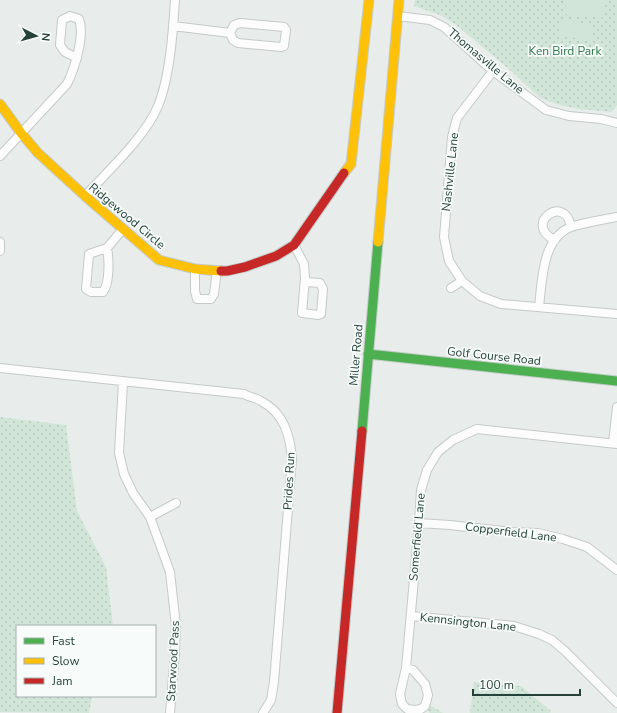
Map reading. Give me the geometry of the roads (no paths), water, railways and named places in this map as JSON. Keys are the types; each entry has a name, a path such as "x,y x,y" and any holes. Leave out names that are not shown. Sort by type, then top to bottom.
{"street":[{"path":"85,196 142,133 158,107 165,83 175,0"},
{"name":"Ridgewood Circle","path":"0,104 38,153 159,260 195,269 227,271 261,262 276,256 294,245 351,164 369,0"},
{"name":"Miller Road","path":"337,713 399,0"},
{"path":"0,156 67,84 77,58 81,25 79,19 70,16 62,20 60,45 65,52 77,58"},
{"name":"Thomasville Lane","path":"398,16 430,20 444,27 493,71 546,110 569,116 617,122"},
{"path":"240,22 284,27 286,30 284,46 280,47 238,43 233,40 230,33 234,25 240,22"},
{"path":"173,26 230,33"},
{"name":"Nashville Lane","path":"493,71 457,118 452,137 444,237 448,261 462,281 480,296 501,304 617,314"},
{"path":"555,240 549,237 544,231 542,224 545,217 551,212 558,211 565,214 570,220 571,227"},
{"path":"539,307 542,276 546,256 555,240 562,232 571,227 617,217"},
{"path":"107,248 108,258 106,288 103,292 90,292 86,289 89,254 107,248 123,229"},
{"path":"0,242 0,251"},
{"path":"294,245 304,264 305,282"},
{"path":"195,269 195,292 197,298 204,300 211,299 214,294 216,270"},
{"path":"451,288 462,281"},
{"name":"Golf Course Road","path":"368,354 617,381"},
{"name":"Prides Run","path":"0,368 244,394 262,401 280,415 290,441 292,459 274,682 271,700 263,713"},
{"name":"Starwood Pass","path":"123,382 119,453 124,474 133,493 150,517 170,572 176,626 176,652 170,713"},
{"path":"615,443 617,407"},
{"name":"Somerfield Lane","path":"406,668 412,670 425,684 428,695 425,706 421,709 408,709 402,704 400,694 406,668 421,490 426,470 438,452 453,440 476,429 615,443"},
{"path":"150,517 176,503"},
{"name":"Copperfield Lane","path":"419,523 511,532 538,533 588,547 617,570"},
{"name":"Kennsington Lane","path":"411,616 467,620 514,626 539,634 552,640 565,651 617,703"}],"park label":[{"name":"Ken Bird Park","path":"565,51"}]}
